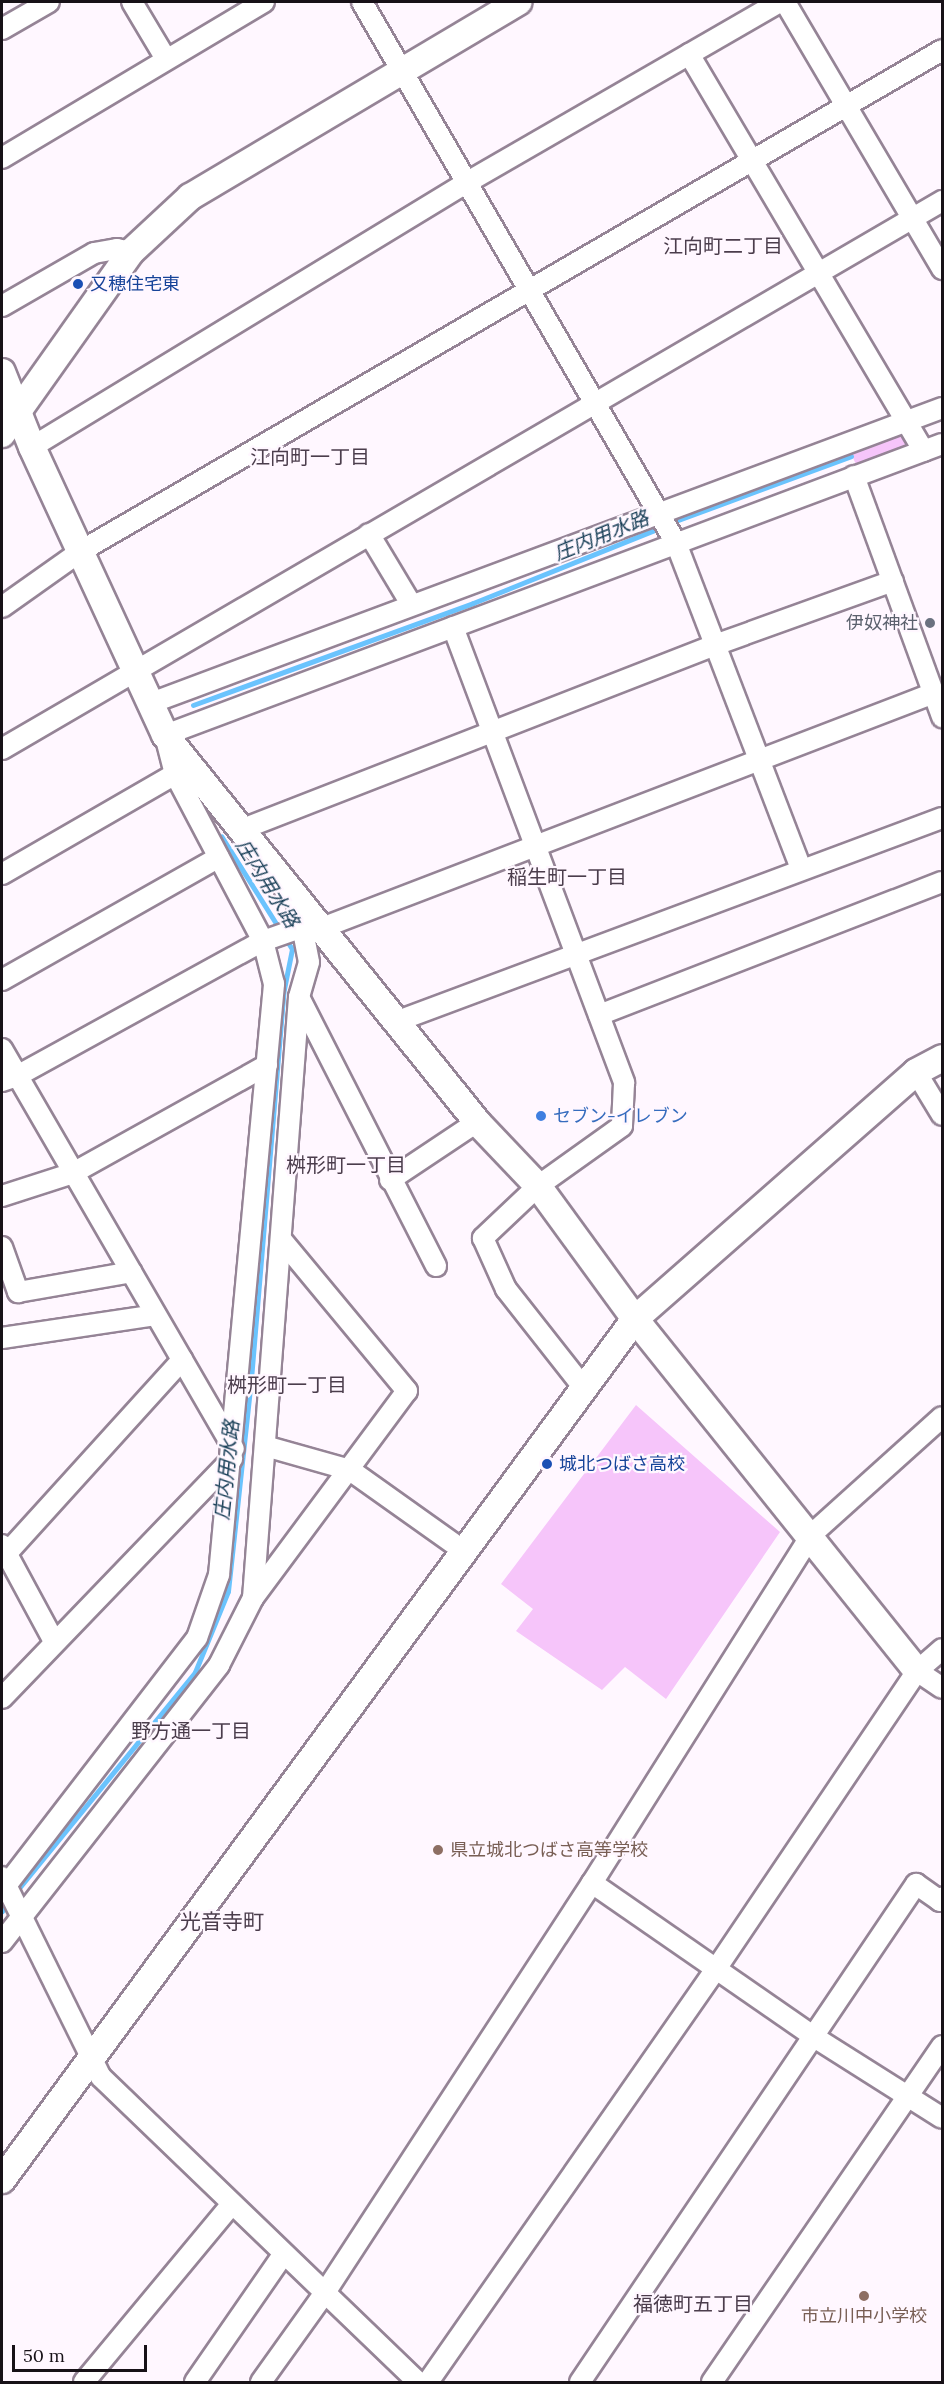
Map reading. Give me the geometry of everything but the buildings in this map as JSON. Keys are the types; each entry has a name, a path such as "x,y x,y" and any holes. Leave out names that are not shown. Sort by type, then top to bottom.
{"street":[{"path":"2,29 49,2"},
{"path":"132,2 166,59"},
{"path":"2,158 264,2"},
{"path":"362,2 661,513 676,543 801,869"},
{"path":"2,434 131,252 190,197 519,2"},
{"path":"32,447 466,183 780,2"},
{"path":"785,2 942,269"},
{"path":"2,607 81,551 530,292 942,50"},
{"path":"690,54 924,451"},
{"path":"2,749 942,201"},
{"path":"2,306 94,253 117,249 131,252"},
{"path":"2,372 32,447 165,735 175,774 219,857 269,939 274,984 233,1454 219,1575 197,1638 10,1896 2,1942"},
{"path":"151,703 411,604 942,408"},
{"path":"165,735 942,444"},
{"path":"854,476 942,717"},
{"path":"369,534 411,604"},
{"path":"240,830 715,645 893,581"},
{"path":"453,627 624,1083 622,1126 538,1186 483,1238 506,1289 584,1388"},
{"path":"9,1078 269,939 308,927 535,844 934,693"},
{"path":"165,735 240,830 308,927 395,1022 477,1122 538,1186 635,1319 811,1535 917,1671 942,1688"},
{"path":"2,874 175,774"},
{"path":"395,1022 801,869 942,819"},
{"path":"2,980 219,857"},
{"path":"599,1015 942,882"},
{"path":"253,1598 299,997 309,962 308,927"},
{"path":"299,997 390,1180 436,1266"},
{"path":"2,1049 9,1078 73,1173 182,1360 233,1454"},
{"path":"2,2180 635,1319 916,1072 942,1058"},
{"path":"2,1196 73,1173 267,1065"},
{"path":"916,1072 942,1115"},
{"path":"390,1180 477,1122"},
{"path":"10,1896 219,1665 253,1598 407,1391 281,1239"},
{"path":"2,1246 18,1292 131,1272"},
{"path":"2,1338 155,1315"},
{"path":"54,1641 4,1549 182,1360"},
{"path":"261,2382 324,2294 592,1883 811,1535 942,1417"},
{"path":"265,1446 350,1470 464,1551"},
{"path":"2,1698 233,1454"},
{"path":"428,2382 716,1969 917,1671 942,1649"},
{"path":"592,1883 814,2037 910,2095 942,2118"},
{"path":"580,2382 916,1884 940,1901 942,1898"},
{"path":"10,1896 90,2060 101,2077 231,2205 418,2382"},
{"path":"712,2382 942,2046"},
{"path":"84,2382 231,2205"},
{"path":"195,2382 283,2255"}],"shaded area":[{"path":"901,431 910,448 858,469 849,449"},
{"path":"636,1405 780,1532 666,1699 625,1667 602,1690 516,1631 533,1609 501,1584"}],"waterway":[{"name":"庄内用水路","path":"670,523 851,456"},
{"name":"庄内用水路","path":"193,705 473,603 662,527"},
{"name":"庄内用水路","path":"15,1893 195,1672 228,1591 251,1379 284,989 292,949 221,836"},
{"name":"庄内用水路","path":"2,1911 10,1900"}],"place":[{"name":"又穂住宅東","path":"78,284"},
{"name":"伊奴神社","path":"930,623"},
{"name":"セブン-イレブン","path":"541,1116"},
{"name":"城北つばさ高校","path":"547,1464"},
{"name":"県立城北つばさ高等学校","path":"438,1850"},
{"name":"市立川中小学校","path":"864,2296"}],"district":[{"name":"江向町二丁目","path":"723,245"},
{"name":"江向町一丁目","path":"310,456"},
{"name":"稲生町一丁目","path":"567,876"},
{"name":"桝形町一丁目","path":"346,1164"},
{"name":"桝形町一丁目","path":"287,1384"},
{"name":"野方通一丁目","path":"191,1730"},
{"name":"光音寺町","path":"222,1922"},
{"name":"福徳町五丁目","path":"693,2303"}]}
